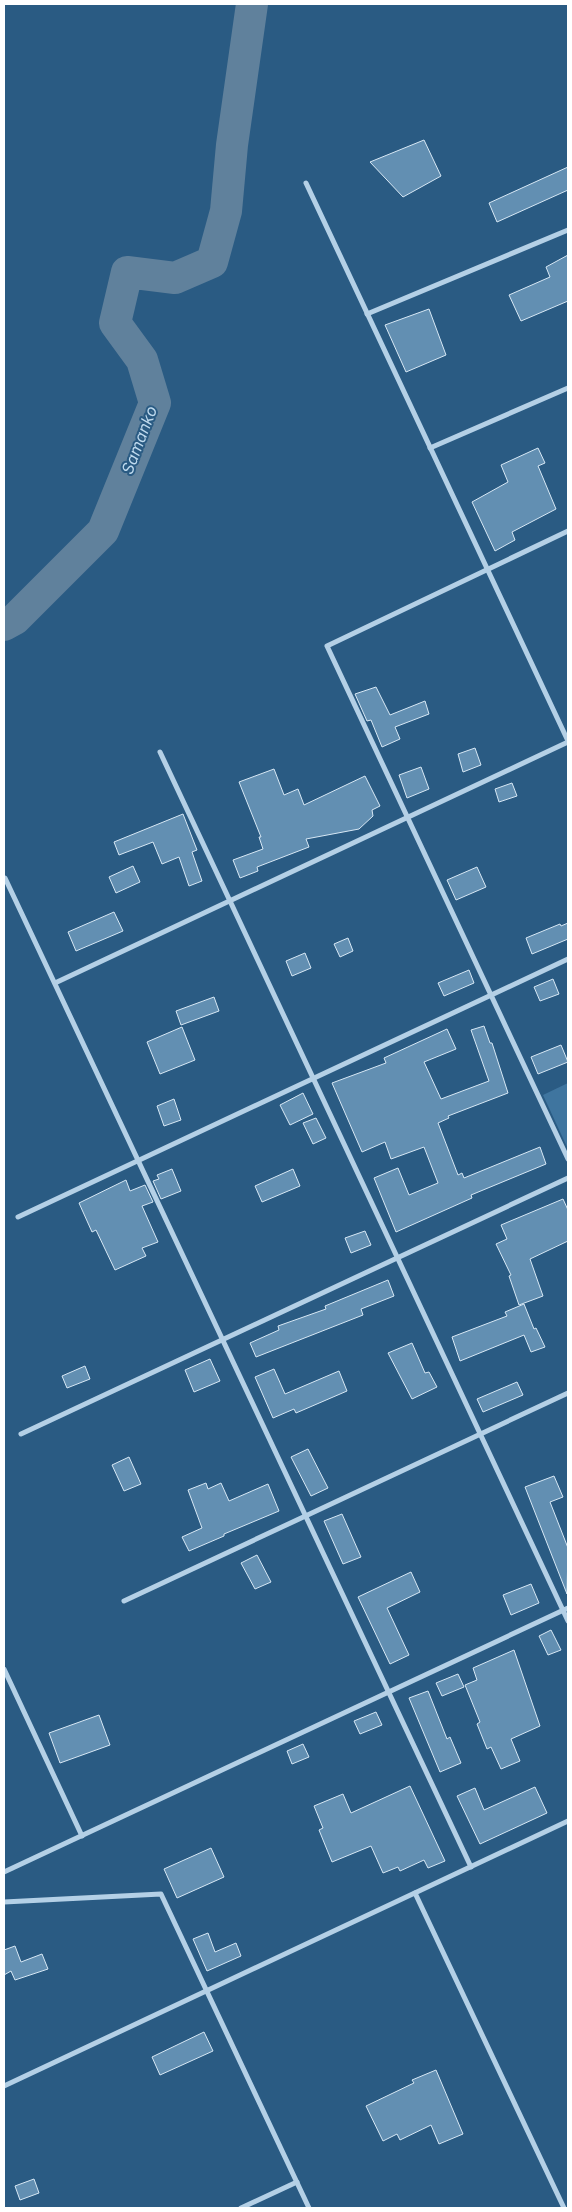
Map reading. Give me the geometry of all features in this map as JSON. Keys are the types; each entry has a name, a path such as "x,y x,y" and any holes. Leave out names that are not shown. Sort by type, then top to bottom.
{"street":[{"path":"55,983 568,742 306,183"},
{"path":"367,314 568,230"},
{"path":"430,448 568,388"},
{"path":"568,531 327,646 568,1159"},
{"path":"160,752 480,1434 566,1609 568,1621"},
{"path":"5,878 471,1867"},
{"path":"18,1217 568,958"},
{"path":"21,1434 568,1178"},
{"path":"124,1601 568,1393"},
{"path":"4,1872 566,1609"},
{"path":"4,1669 82,1836"},
{"path":"4,2086 568,1821"},
{"path":"415,1893 564,2208"},
{"path":"4,1902 161,1894 309,2208"},
{"path":"241,2208 297,2182"}],"shaded area":[{"path":"568,1083 568,1149 543,1095"}],"building":[{"path":"424,140 441,176 403,197 370,162"},
{"path":"568,167 568,190 497,222 489,203"},
{"path":"568,255 568,301 521,321 509,295 550,277 546,267"},
{"path":"429,309 446,355 406,372 385,325"},
{"path":"538,448 545,463 538,466 556,509 512,532 515,540 495,551 472,502 508,482 501,465"},
{"path":"376,687 390,715 425,701 429,714 395,727 400,739 382,747 371,720 367,721 355,694"},
{"path":"475,748 481,765 463,772 458,754"},
{"path":"421,767 429,789 407,798 399,775"},
{"path":"274,769 284,795 298,789 304,805 365,776 380,806 372,810 373,816 359,829 306,839 309,847 257,867 258,871 240,878 233,860 263,849 259,837 261,837 239,782"},
{"path":"512,783 517,796 499,802 495,789"},
{"path":"183,814 197,850 192,852 202,881 189,886 179,857 162,864 153,842 119,855 114,842"},
{"path":"133,866 140,882 116,893 109,877"},
{"path":"477,867 486,887 456,900 447,880"},
{"path":"114,912 123,931 76,951 68,932"},
{"path":"568,923 568,939 532,954 526,938 560,924 561,926"},
{"path":"348,938 353,951 340,957 334,944"},
{"path":"305,953 311,968 292,976 286,961"},
{"path":"469,970 474,983 444,996 438,983"},
{"path":"553,979 559,994 540,1001 534,987"},
{"path":"214,997 219,1011 181,1025 176,1011"},
{"path":"484,1026 490,1043 492,1043 508,1093 448,1116 449,1118 438,1123 458,1175 462,1173 464,1178 540,1147 546,1164 471,1195 472,1198 396,1232 374,1178 398,1168 409,1195 438,1183 424,1147 391,1159 385,1142 362,1152 332,1083 386,1063 384,1058 447,1029 456,1049 424,1062 441,1099 489,1081 471,1030"},
{"path":"182,1027 195,1060 160,1074 147,1042"},
{"path":"561,1045 568,1062 538,1074 531,1057"},
{"path":"303,1093 313,1114 290,1125 280,1105"},
{"path":"174,1099 181,1120 164,1126 157,1106"},
{"path":"316,1118 326,1138 313,1144 303,1123"},
{"path":"172,1169 181,1191 161,1199 153,1181 159,1179 157,1175"},
{"path":"293,1169 300,1186 262,1202 255,1186"},
{"path":"126,1180 130,1191 145,1185 153,1202 142,1206 158,1242 142,1248 146,1256 115,1270 96,1230 92,1232 79,1203"},
{"path":"563,1199 568,1210 568,1241 530,1259 543,1296 519,1305 509,1276 511,1275 496,1244 507,1239 501,1225"},
{"path":"365,1231 371,1245 351,1253 345,1238"},
{"path":"388,1280 394,1296 361,1309 363,1315 256,1357 250,1343 279,1330 278,1326 326,1309 325,1306"},
{"path":"524,1304 534,1329 536,1328 545,1347 531,1352 524,1335 460,1361 452,1337 507,1316 505,1312"},
{"path":"412,1343 425,1373 429,1372 437,1387 412,1399 388,1353"},
{"path":"210,1359 220,1381 194,1392 185,1370"},
{"path":"85,1366 90,1379 67,1388 62,1376"},
{"path":"274,1369 285,1394 339,1371 347,1391 296,1413 294,1409 273,1418 255,1377"},
{"path":"517,1382 523,1395 483,1412 477,1399"},
{"path":"308,1449 328,1488 311,1496 291,1457"},
{"path":"129,1457 141,1484 124,1491 112,1465"},
{"path":"554,1476 563,1497 550,1502 568,1548 567,1594 525,1487"},
{"path":"206,1483 208,1489 221,1483 229,1501 268,1484 279,1511 189,1551 182,1537 202,1528 188,1490"},
{"path":"342,1514 361,1557 343,1564 324,1521"},
{"path":"257,1555 271,1582 255,1589 241,1563"},
{"path":"411,1572 420,1592 387,1608 409,1655 390,1664 358,1597"},
{"path":"531,1584 539,1603 511,1615 503,1595"},
{"path":"551,1630 561,1650 548,1655 539,1636"},
{"path":"514,1650 540,1726 511,1739 520,1761 501,1769 491,1747 487,1749 477,1724 480,1722 465,1685 477,1680 473,1668"},
{"path":"458,1674 464,1687 442,1696 436,1683"},
{"path":"428,1691 447,1739 450,1737 461,1763 440,1772 409,1698"},
{"path":"376,1712 382,1725 360,1734 354,1721"},
{"path":"99,1715 110,1745 60,1763 49,1733"},
{"path":"303,1744 309,1757 292,1764 287,1751"},
{"path":"410,1786 445,1861 428,1868 424,1860 400,1871 398,1867 383,1873 371,1846 332,1862 319,1830 323,1828 314,1806 343,1794 351,1813"},
{"path":"535,1787 547,1813 480,1844 457,1796 475,1788 484,1810"},
{"path":"211,1848 224,1877 177,1898 164,1869"},
{"path":"208,1933 215,1952 236,1943 241,1956 207,1971 193,1939"},
{"path":"15,1946 21,1962 42,1954 48,1969 15,1980 11,1971 4,1975 4,1950"},
{"path":"204,2032 213,2051 160,2075 152,2057"},
{"path":"436,2070 463,2134 439,2144 431,2125 400,2140 397,2134 383,2141 366,2106 414,2083 412,2080"},
{"path":"34,2179 39,2193 20,2200 15,2186"}],"waterway":[{"name":"Samanko","path":"4,625 15,619 103,531 155,403 142,360 115,323 127,272 175,278 212,262 226,211 232,145 252,4"}]}
